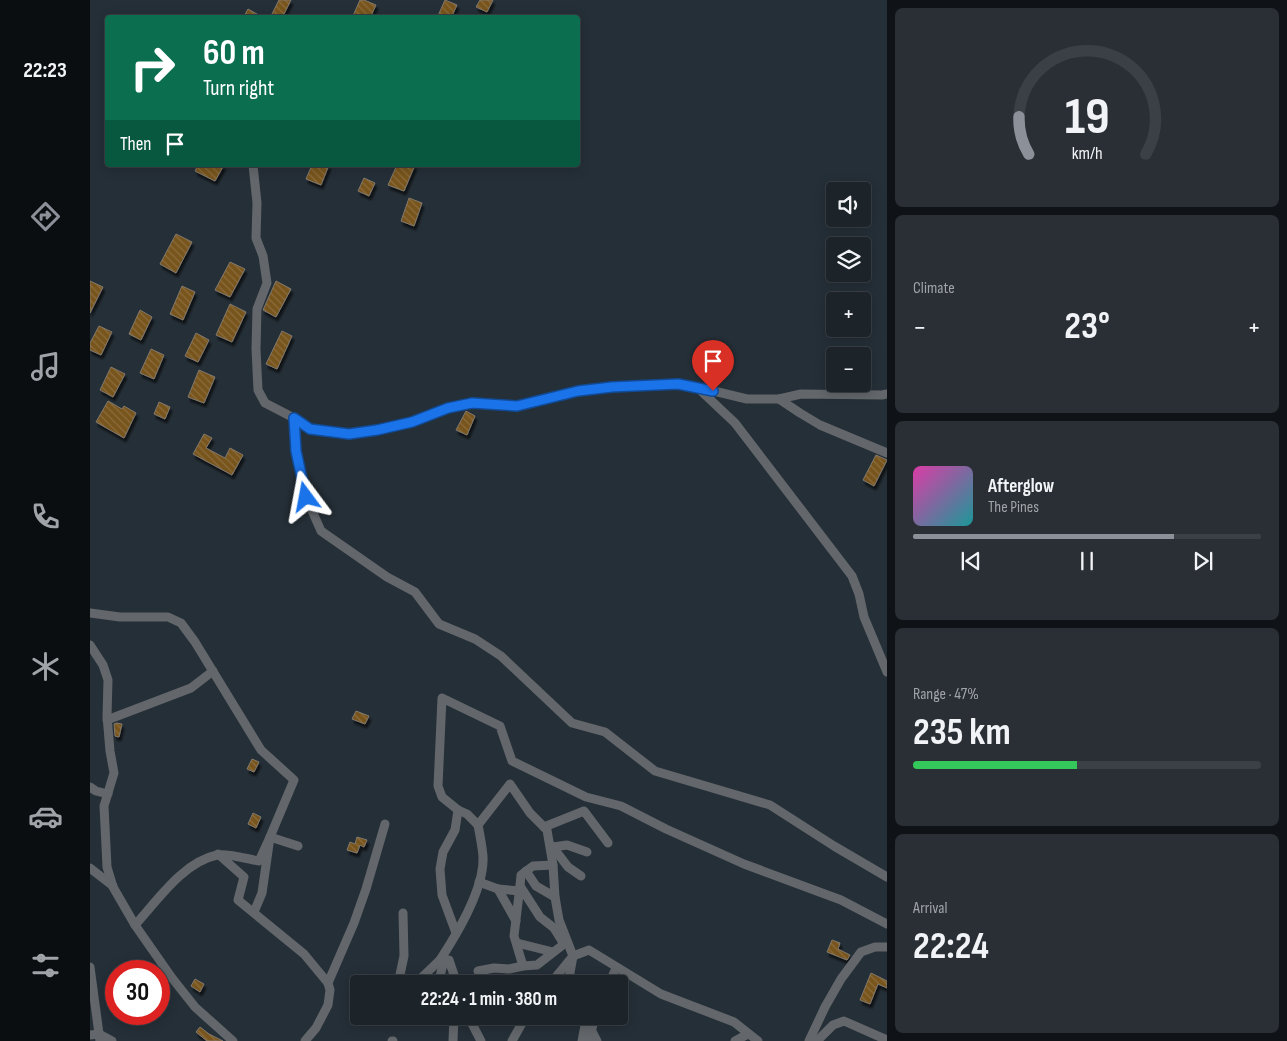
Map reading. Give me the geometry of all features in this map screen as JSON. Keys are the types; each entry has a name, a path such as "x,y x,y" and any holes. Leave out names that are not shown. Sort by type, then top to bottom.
{"street":[{"path":"253,167 257,203 256,238 263,256 268,283 257,309 258,390 265,403 294,418 310,429 349,434 412,422 448,408 472,403 517,406 578,391 612,387 678,384 747,399 779,399 801,394 887,394"},
{"path":"697,387 735,424 852,576 859,594 864,617 887,672"},
{"path":"779,399 820,425 887,453"},
{"path":"294,418 296,451 306,497 321,531 373,568 415,592 439,624 475,639 501,656 572,723 606,732 655,771 770,805 887,877"},
{"path":"90,613 120,617 168,617 181,623 262,750 294,780 259,861 218,854 196,863 180,876 135,926"},
{"path":"90,645 103,665 108,680 107,720 114,773 104,806 106,867 113,887 135,926 172,978 195,1007 233,1041"},
{"path":"107,720 191,688 213,671"},
{"path":"425,975 440,960 469,910 479,882 483,858 478,825 467,814 458,810 442,797 438,786 442,698 500,726 512,762 586,796 621,806 666,829 744,864 841,900 887,924"},
{"path":"478,825 510,784 530,812 547,830 551,844 555,897 559,920 573,956 570,975"},
{"path":"90,787 96,791 108,794"},
{"path":"456,933 442,895 440,869 443,852 455,830 458,810"},
{"path":"544,827 584,811 608,843"},
{"path":"328,984 357,914 386,824"},
{"path":"270,837 298,846"},
{"path":"254,912 262,894 270,837"},
{"path":"551,844 567,845 587,852"},
{"path":"551,844 568,867 581,876"},
{"path":"218,854 244,877 238,900 304,954 328,984 330,990 328,1004 316,1028 305,1041"},
{"path":"523,966 514,936 521,875 533,866 553,865"},
{"path":"90,868 113,887"},
{"path":"526,871 536,886 555,897"},
{"path":"479,882 498,889 520,888"},
{"path":"520,888 540,917 554,928 573,956"},
{"path":"498,889 516,921"},
{"path":"400,975 404,956 403,913"},
{"path":"517,943 553,952"},
{"path":"478,971 537,965 564,944"},
{"path":"809,1041 841,979 861,952 874,946 887,947"},
{"path":"447,948 454,975"},
{"path":"557,975 573,956 589,950 661,994 734,1022 758,1041"},
{"path":"440,960 450,965"},
{"path":"440,960 442,968 440,975"},
{"path":"90,967 96,1037 112,1041"},
{"path":"613,975 616,968"},
{"path":"817,1041 833,1025 844,1021 887,1040"},
{"path":"453,1041 454,1025"},
{"path":"473,1025 481,1041"},
{"path":"512,1041 521,1025"},
{"path":"582,1041 586,1025"},
{"path":"735,1041 748,1034"},
{"path":"591,1036 597,1041"}],"building":[{"path":"279,0 291,0 284,15 272,15"},
{"path":"360,0 376,5 371,15 353,15"},
{"path":"445,0 457,5 452,15 438,15"},
{"path":"480,0 493,0 487,12 476,7"},
{"path":"248,9 259,15 245,15"},
{"path":"197,167 223,167 215,181 195,171"},
{"path":"311,167 328,167 321,185 306,179"},
{"path":"396,167 414,167 404,191 388,185"},
{"path":"364,178 375,183 369,196 358,191"},
{"path":"409,198 422,203 414,226 401,221"},
{"path":"176,234 192,242 176,273 160,264"},
{"path":"230,262 245,269 230,297 215,290"},
{"path":"90,281 103,287 90,313"},
{"path":"276,281 291,289 276,317 263,310"},
{"path":"182,286 195,292 183,320 170,314"},
{"path":"230,304 246,312 232,342 216,335"},
{"path":"140,310 152,317 141,340 129,334"},
{"path":"99,326 112,332 101,355 90,350 90,343"},
{"path":"282,331 292,336 277,369 266,364"},
{"path":"196,333 209,340 198,362 185,356"},
{"path":"151,349 164,355 154,379 140,373"},
{"path":"111,367 125,374 113,397 100,390"},
{"path":"199,370 215,377 204,403 188,397"},
{"path":"108,401 122,409 124,406 136,413 124,438 96,422"},
{"path":"159,402 170,407 165,419 154,414"},
{"path":"466,411 475,416 467,435 456,430"},
{"path":"204,434 212,438 206,448 225,458 230,448 243,455 232,475 193,454"},
{"path":"876,455 887,460 874,486 863,480"},
{"path":"356,711 369,716 365,724 352,719"},
{"path":"114,724 122,724 119,737 115,736"},
{"path":"252,759 259,762 254,772 247,769"},
{"path":"253,813 261,817 256,828 248,824"},
{"path":"357,837 367,840 364,847 360,845 357,853 347,850 350,842 355,844"},
{"path":"832,940 840,943 838,949 850,955 847,960 827,952"},
{"path":"871,973 887,981 887,988 878,984 870,1004 860,1000"},
{"path":"195,979 204,984 200,992 191,986"},
{"path":"200,1027 223,1041 207,1041 196,1032"}],"route":[{"path":"306,497 296,451 294,418 310,429 328,433 349,434 412,422 448,408 472,403 517,406 578,391 612,387 678,384 713,391"}]}
